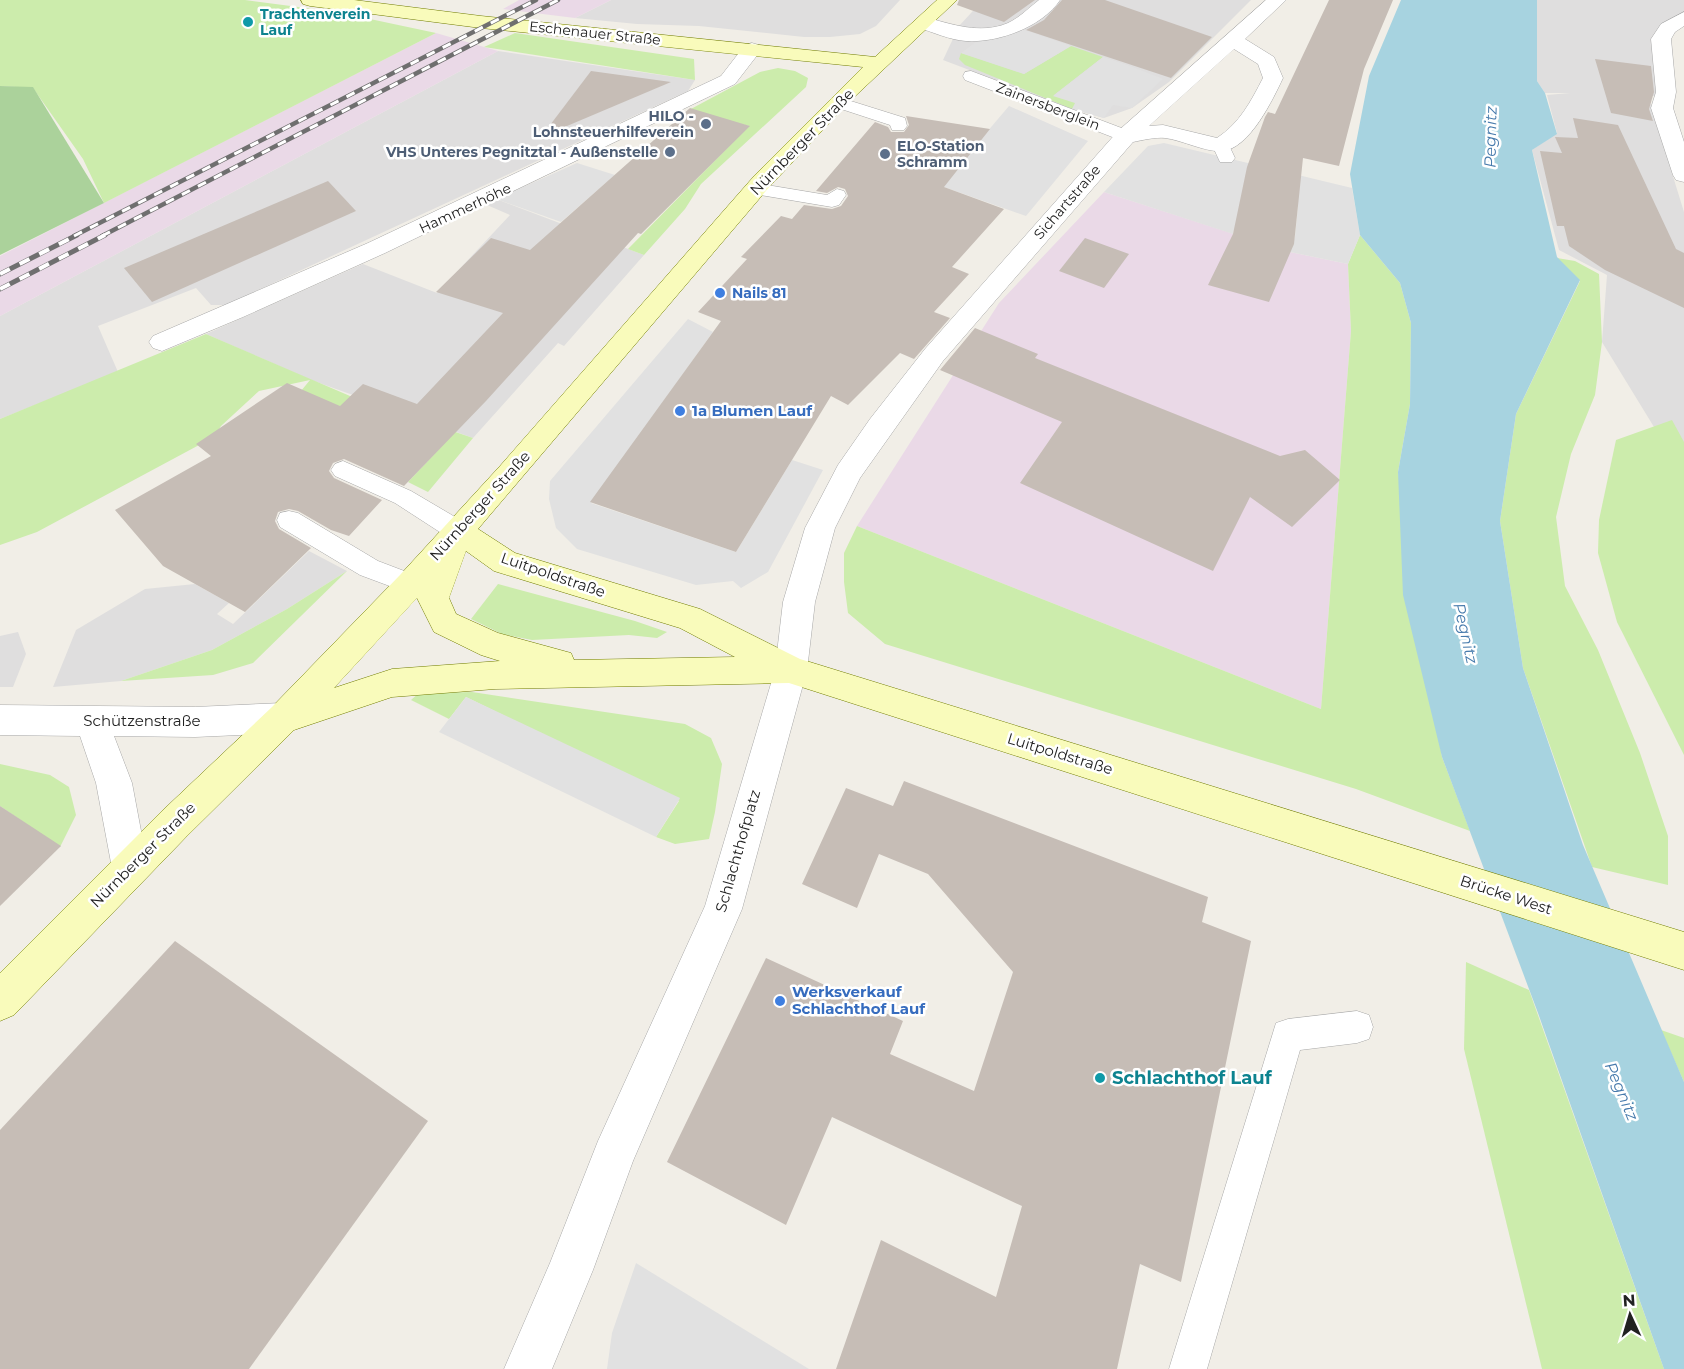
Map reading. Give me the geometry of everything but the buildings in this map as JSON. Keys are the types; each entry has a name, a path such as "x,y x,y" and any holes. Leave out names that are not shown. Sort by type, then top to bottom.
{"main road":[{"name":"Eschenauer Straße","path":"310,0 481,21 879,63"},
{"name":"Nürnberger Straße","path":"0,1001 130,868 284,718 411,584 755,189 838,102 948,0"},
{"name":"Luitpoldstraße","path":"597,674 492,645 445,623 433,598 458,531 505,562 689,618 791,670 1329,838"},
{"name":"Luitpoldstraße","path":"284,718 392,683 495,675 791,670"},
{"name":"Brücke West","path":"1329,838 1684,951"}],"street":[{"path":"924,23 966,35 996,32 1016,27 1051,0"},
{"name":"Sichartstraße","path":"880,426 934,355 1126,136 1231,39 1277,0"},
{"path":"1684,18 1668,28 1662,39 1666,92 1662,108 1684,175"},
{"path":"1126,136 1163,131 1223,151 1259,111 1273,78 1267,61 1231,39"},
{"name":"Hammerhöhe","path":"162,342 337,267 487,198 728,80 752,49"},
{"name":"Schlachthofplatz","path":"528,1369 570,1270 614,1156 723,909 791,670 799,602 820,528 848,473 880,426"},
{"name":"Schützenstraße","path":"0,720 195,722 284,718"},
{"path":"92,721 114,783 130,868"}],"lane":[{"name":"Zainersberglein","path":"971,76 1126,136"},
{"path":"838,102 900,122 898,126"},
{"path":"755,189 832,201 837,195"},
{"path":"343,470 403,497 458,531"},
{"path":"289,520 369,568 411,584"},
{"path":"1188,1369 1288,1035 1357,1027"}],"shaded area":[{"path":"519,0 611,0 575,18 503,9"},
{"path":"611,0 900,0 876,26 860,34 830,37 804,37 699,26 637,24 575,18"},
{"path":"983,0 1251,0 1169,82 1132,108 1104,118 1072,109 943,60 959,26"},
{"path":"1537,0 1684,0 1684,23 1672,33 1660,95 1652,96 1650,102 1684,212 1684,476 1602,342 1607,275 1559,250 1532,150 1557,133 1547,95 1570,93 1545,93 1537,81"},
{"path":"1022,29 1071,46 1024,74 961,53 976,42 995,39"},
{"path":"436,33 498,51 0,316 0,256"},
{"path":"498,51 695,80 688,91 226,305 211,305 196,288 98,326 118,372 0,419 0,316"},
{"path":"1103,57 1163,79 1132,108 1113,105 1104,118 1072,109 1075,103 1053,96"},
{"path":"1009,106 1088,141 1026,216 941,186"},
{"path":"1164,143 1352,188 1360,235 1348,264 1290,252 1295,236 1298,206 1238,218 1233,234 1104,192 1148,146"},
{"path":"577,163 615,175 561,222 496,199"},
{"path":"1104,192 1290,252 1348,264 1351,331 1321,709 857,526 999,303"},
{"path":"496,199 644,255 564,346 558,343 473,438 311,380 206,334 363,264 437,293 510,215 487,205"},
{"path":"688,319 713,332 591,503 736,552 792,460 823,470 768,572 741,588 733,581 696,585 577,549 556,528 549,499 550,481"},
{"path":"309,551 347,571 287,609 212,650 121,681 53,687 76,630 145,589 195,584 229,603 217,614 233,624"},
{"path":"18,632 26,654 13,687 0,687 0,636"},
{"path":"466,697 680,798 656,837 439,732"},
{"path":"636,1263 809,1369 607,1369 612,1333"}],"green space":[{"path":"0,0 245,0 337,12 436,33 104,203 83,159 33,88 0,86"},
{"path":"515,33 694,59 695,80 484,47"},
{"path":"1071,46 1103,57 1054,95 1076,103 1072,109 965,65 959,59 961,53 1024,74"},
{"path":"778,68 795,71 808,78 806,87 701,184 685,209 644,255 628,249 749,126 689,110 760,72"},
{"path":"0,86 33,87 104,203 0,255"},
{"path":"1360,235 1400,283 1411,323 1410,404 1398,472 1442,757 1470,831 1356,789 885,644 848,613 844,582 844,553 857,526 1321,709 1351,331 1348,264"},
{"path":"1557,258 1575,261 1599,274 1602,342 1595,395 1571,454 1556,517 1565,586 1598,650 1640,753 1668,836 1668,885 1592,867 1523,668 1500,521 1516,414 1580,281"},
{"path":"206,334 350,396 473,438 428,492 408,482 441,447 301,391 310,380 259,391 221,426 214,437 37,532 0,545 0,419"},
{"path":"1672,420 1684,442 1684,755 1617,622 1598,553 1599,520 1616,440"},
{"path":"347,571 253,663 213,675 121,681 212,650 287,609"},
{"path":"498,584 635,621 667,632 657,638 629,635 532,640 502,634 471,619"},
{"path":"472,692 685,724 711,738 722,764 709,839 675,844 656,837 679,801 466,697 449,719 411,700 419,693"},
{"path":"0,764 50,775 69,787 76,815 60,847 0,806"},
{"path":"1466,962 1529,990 1664,1369 1542,1369 1464,1049"},
{"path":"1661,1030 1684,1038 1684,1082"}],"water":[{"name":"Pegnitz","path":"1401,0 1537,0 1537,81 1545,93 1557,134 1532,150 1557,257 1580,280 1516,414 1500,521 1523,668 1583,845 1684,1082 1684,1369 1664,1369 1538,1013 1442,757 1403,595 1398,472 1410,404 1411,323 1400,283 1360,235 1350,174 1369,76"}],"railway":[{"path":"74,236 536,0"},
{"path":"102,236 558,0"},
{"path":"0,274 77,235"},
{"path":"0,289 105,235"}],"place":[{"name":"Trachtenverein Lauf","path":"248,22"},
{"name":"HILO - Lohnsteuerhilfeverein","path":"706,124"},
{"name":"VHS Unteres Pegnitztal - Außenstelle","path":"670,152"},
{"name":"ELO-Station Schramm","path":"885,154"},
{"name":"Nails 81","path":"720,293"},
{"name":"1a Blumen Lauf","path":"680,411"},
{"name":"Werksverkauf Schlachthof Lauf","path":"780,1001"},
{"name":"Schlachthof Lauf","path":"1100,1078"}]}
